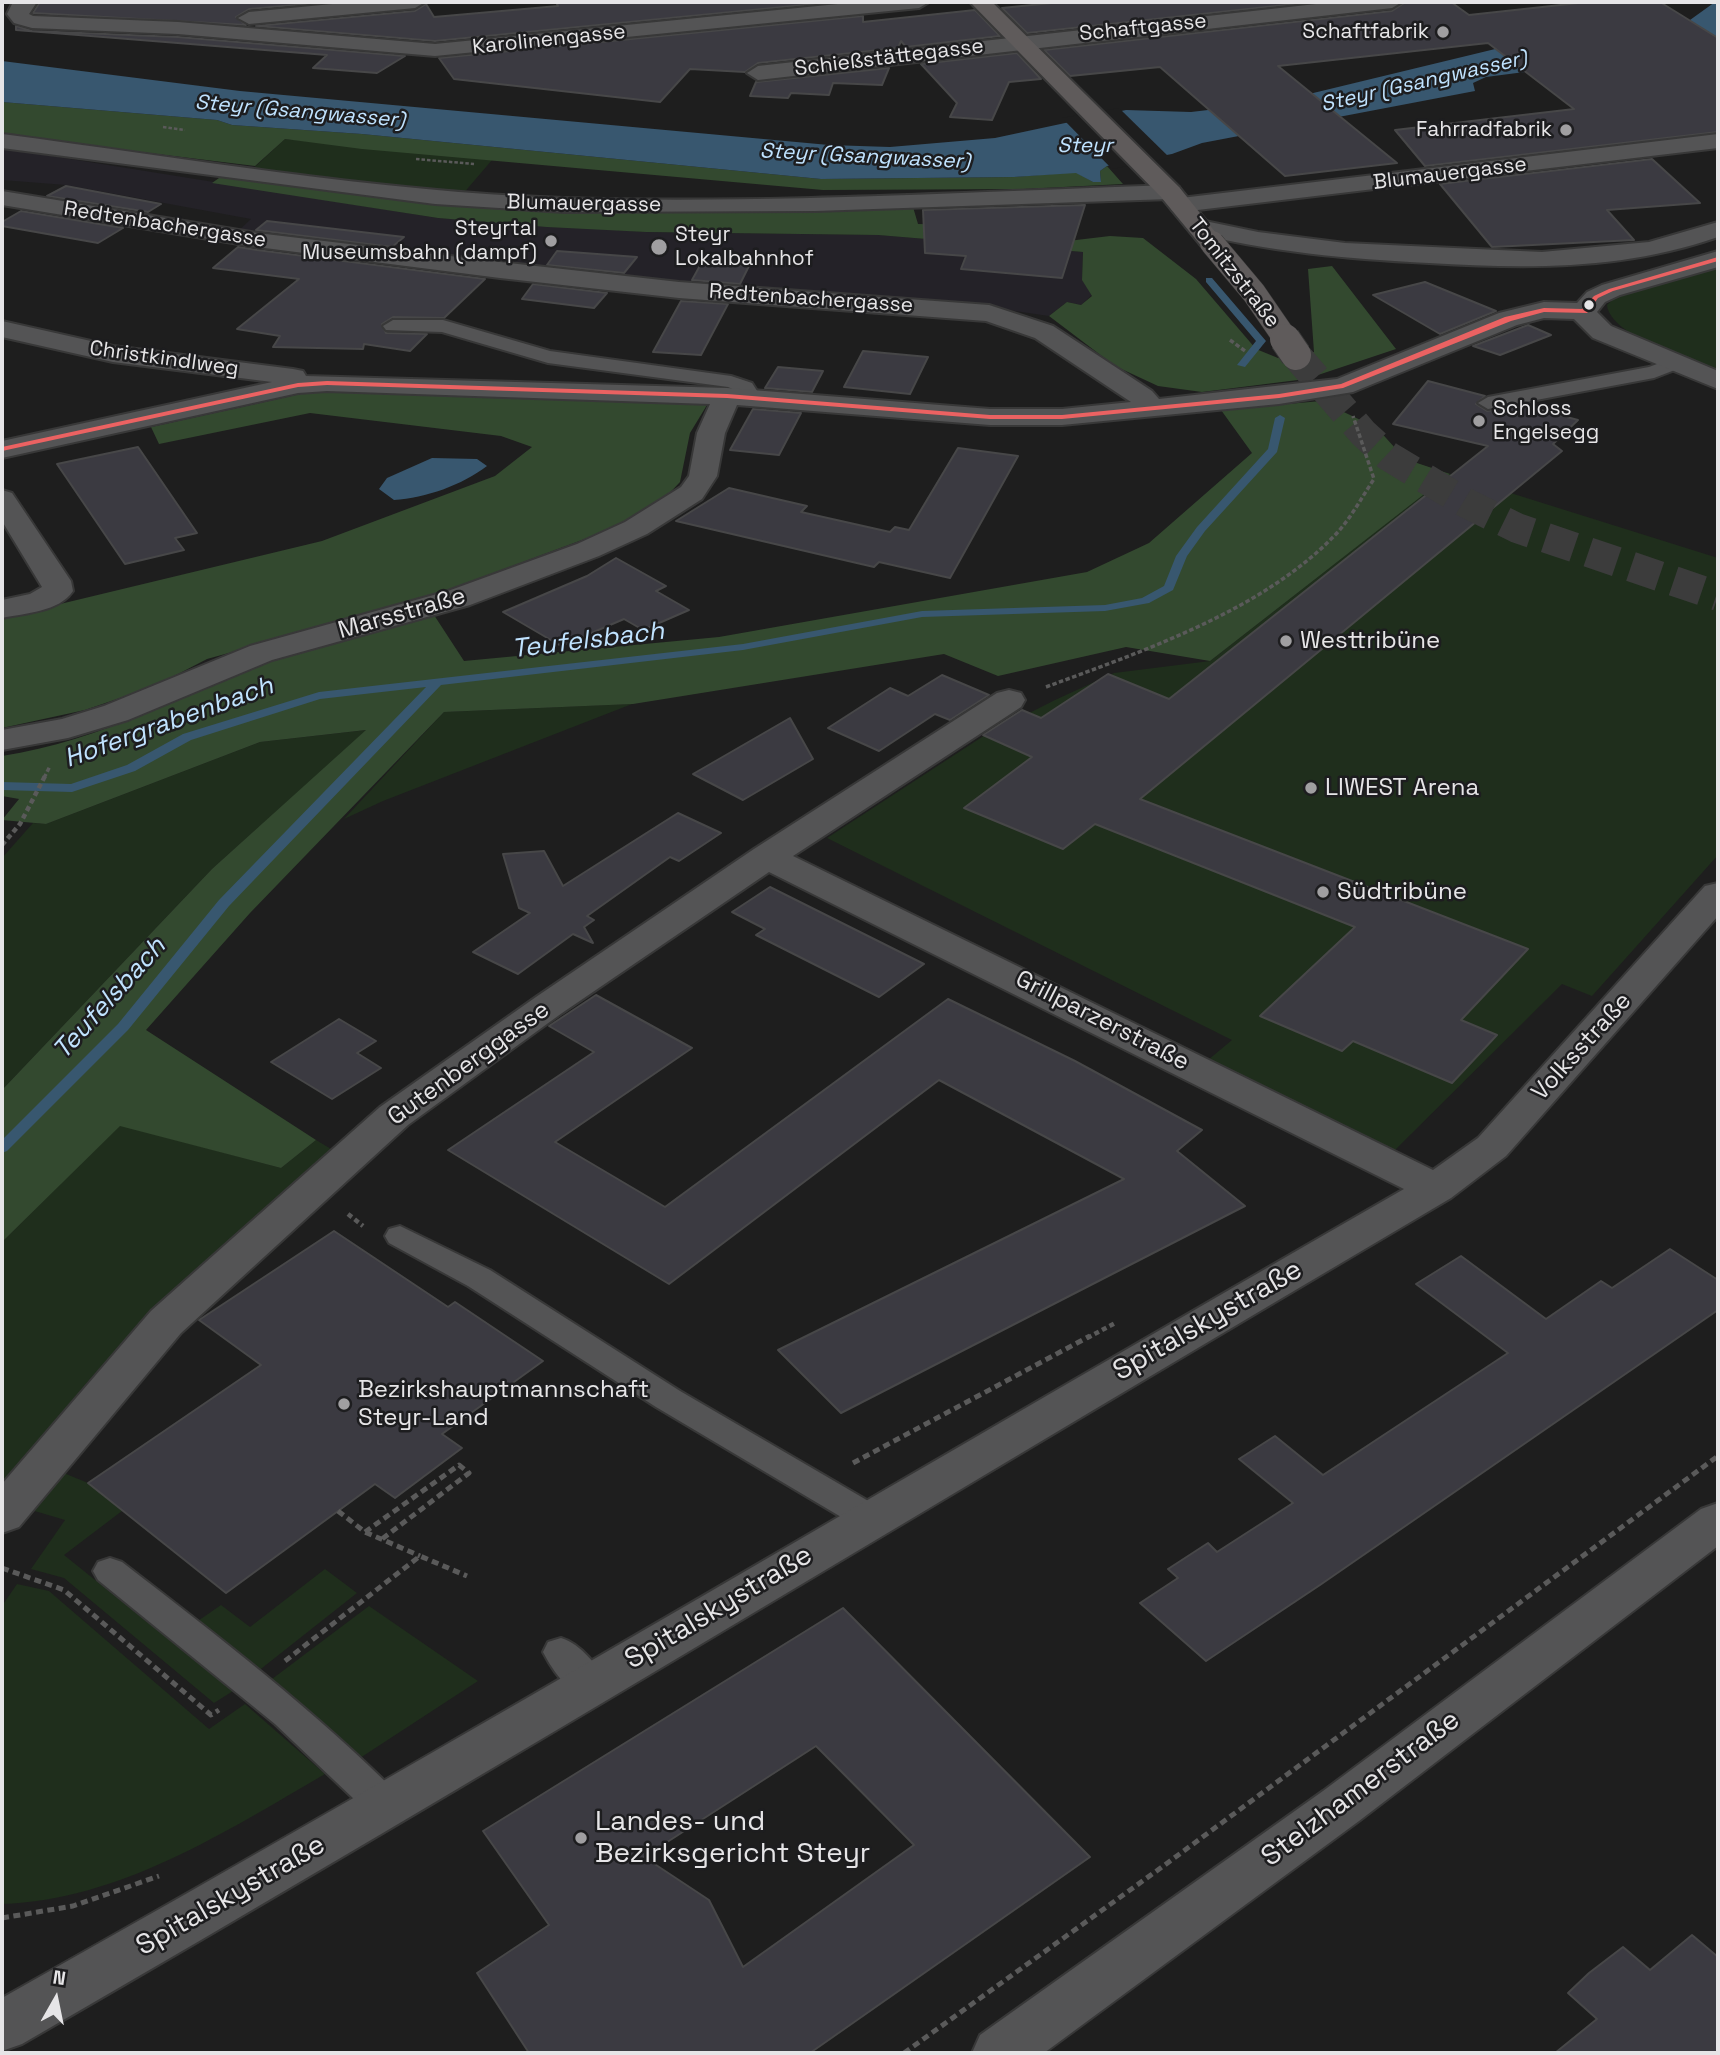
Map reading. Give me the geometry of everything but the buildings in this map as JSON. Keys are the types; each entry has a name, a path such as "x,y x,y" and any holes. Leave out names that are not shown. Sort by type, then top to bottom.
{"main road":[{"name":"Tomitzstraße","path":"980,2 1175,199 1254,293 1296,355"}],"street":[{"path":"27,2 21,5 18,14 21,19 32,22 178,28 228,20 415,2"},
{"name":"Karolinengasse","path":"178,28 339,43 454,49 919,2"},
{"name":"Schaftgasse","path":"1020,43 1392,2"},
{"name":"Schießstättegasse","path":"758,73 1020,43"},
{"name":"Blumauergasse","path":"2,141 435,197 540,204 815,204 1175,199 1718,141"},
{"name":"Redtenbachergasse","path":"2,198 245,239 500,270 679,290 989,313 1044,332 1142,397 1150,406"},
{"path":"1206,235 1340,251 1543,259 1646,252 1674,246 1718,229"},
{"path":"1584,311 1596,297 1611,290 1718,259"},
{"path":"2,449 298,385 327,383 739,396 1026,418 1279,396 1343,386 1507,319 1544,310 1584,311"},
{"path":"1584,311 1587,318 1602,332 1718,382"},
{"name":"Christkindlweg","path":"2,329 113,354 327,383"},
{"name":"Marsstraße","path":"2,740 68,728 117,713 261,653 459,598 588,550 636,528 692,493 704,477 711,433 739,396"},
{"path":"2,499 56,580 58,591 40,601 2,609"},
{"name":"Gutenberggasse","path":"2,1515 166,1322 394,1116 549,1005 766,857 1009,700"},
{"name":"Grillparzerstraße","path":"766,857 1436,1188"},
{"name":"Volksstraße","path":"1436,1188 1492,1147 1718,894"},
{"name":"Spitalskystraße","path":"2,2026 387,1807 576,1669 870,1517 1436,1188"},
{"name":"Stelzhamerstraße","path":"1000,2053 1341,1806 1718,1521"}],"lane":[{"path":"393,326 443,326 548,356 731,382 745,387 739,396"},
{"path":"1488,403 1654,372 1673,364"},
{"path":"400,1236 479,1278 668,1399 870,1517"},
{"path":"110,1571 254,1685 354,1773 387,1807"}],"path":[{"path":"158,127 198,132"},
{"path":"404,158 483,165"},
{"path":"1009,700 1129,657 1248,601 1335,534 1374,479 1343,386"},
{"path":"2,845 20,824 44,777"},
{"path":"313,1189 371,1231 400,1236"},
{"path":"904,2053 1151,1875 1718,1455"},
{"path":"365,1532 459,1465 469,1473 382,1539"},
{"path":"338,1511 365,1532 420,1556"}],"shaded area":[{"path":"2,148 438,218 646,232 878,235 1083,252 1082,279 1092,295 1081,305 1067,302 1049,316 974,305 573,276 237,232 251,219 66,185 2,180"}],"green space":[{"path":"2,102 217,120 232,125 362,134 821,179 1014,177 1076,172 1093,182 1101,181 1100,171 1107,166 1123,184 1024,189 823,190 362,149 285,139 255,166 2,135"},
{"path":"285,139 492,160 456,202 245,176"},
{"path":"226,173 456,202 913,207 918,224 966,225 1051,243 1110,236 1143,238 1196,279 1256,349 1278,358 1314,352 1308,269 1332,266 1396,349 1306,379 1202,392 1158,386 1115,366 1049,316 1067,302 1081,305 1092,296 1082,280 1083,252 878,235 646,232 438,218 212,183"},
{"path":"1718,264 1718,373 1637,337 1622,327 1607,305 1644,282"},
{"path":"314,391 477,393 707,405 690,433 680,482 663,500 625,524 424,599 207,659 155,686 85,710 2,728 2,618 322,541 495,476 532,447 501,436 310,413 159,444 151,427"},
{"path":"1321,401 1377,428 1405,459 1450,474 1210,661 1126,647 998,676 944,654 633,704 444,712 250,913 146,1030 316,1140 281,1168 120,1126 2,1242 2,1090 212,869 366,730 260,742 46,824 2,820 19,799 2,796 2,756 39,749 110,727 302,649 434,615 464,661 719,637 1087,572 1149,543 1252,453 1221,410"},
{"name":"LIWEST Arena","path":"1450,474 1718,558 1718,855 1592,996 1562,984 1395,1150 1208,1060 1232,1040 827,838 982,737 1055,700 1114,673 1210,661"},
{"path":"632,704 383,801 344,819 444,712"},
{"path":"367,730 212,869 2,1090 2,858 33,823 46,824 260,742"},
{"path":"120,1125 281,1168 316,1140 331,1149 171,1295 96,1372 2,1484 2,1242"},
{"path":"54,1469 88,1483 122,1511 64,1555 233,1691 214,1703 64,1578 31,1569 65,1520 28,1509"},
{"path":"325,1569 357,1593 257,1672 195,1623 221,1605 250,1627"},
{"path":"17,1584 49,1591 209,1729 245,1704 325,1774 210,1840 130,1876 46,1900 2,1904 2,1606"},
{"path":"369,1606 478,1681 360,1758 268,1682"}],"water":[{"name":"Steyr","path":"1718,2 1718,47 1486,77 1473,83 1475,91 1202,143 1172,154 1107,166 1100,171 1101,182 1093,182 1076,173 1014,177 821,179 362,134 232,125 217,120 2,102 2,61 240,91 829,145 890,147 995,138 1126,110 1191,112 1276,102 1520,43 1690,20"},
{"path":"432,458 477,459 487,466 455,485 419,497 394,500 379,489 387,478"}],"pier":[{"path":"1119,108 1170,158 1112,169 1062,118"}],"waterway":[{"name":"Teufelsbach","path":"1209,280 1261,341 1242,365"},
{"name":"Teufelsbach","path":"2,786 72,788 131,768 187,737 319,696 743,647 922,614 1105,608 1145,601 1169,588 1182,556 1201,529 1273,450 1280,418"},
{"name":"Teufelsbach","path":"2,1148 123,1027 224,903 436,684"}],"tunnel":[{"path":"1296,355 1363,433 1388,456 1466,503 1517,528 1718,596"}],"transit line":[{"path":"2,449 298,385 327,383 727,396 990,417 1062,417 1279,396 1343,386 1508,319 1544,310 1584,311 1596,297 1611,290 1718,259"}],"place":[{"name":"Schaftfabrik","path":"1443,32"},
{"name":"Fahrradfabrik","path":"1566,130"},
{"name":"Steyrtal Museumsbahn (dampf)","path":"551,241"},
{"name":"Steyr Lokalbahnhof","path":"659,247"},
{"name":"Schloss Engelsegg","path":"1479,421"},
{"name":"Westtribüne","path":"1286,641"},
{"name":"LIWEST Arena","path":"1311,788"},
{"name":"Südtribüne","path":"1323,892"},
{"name":"Bezirkshauptmannschaft Steyr-Land","path":"344,1404"},
{"name":"Landes- und Bezirksgericht Steyr","path":"581,1838"}],"water label":[{"name":"Steyr (Gsangwasser)","path":"1424,82"},
{"name":"Steyr (Gsangwasser)","path":"300,112"},
{"name":"Steyr (Gsangwasser)","path":"865,157"},
{"name":"Hofergrabenbach","path":"169,723"}]}
